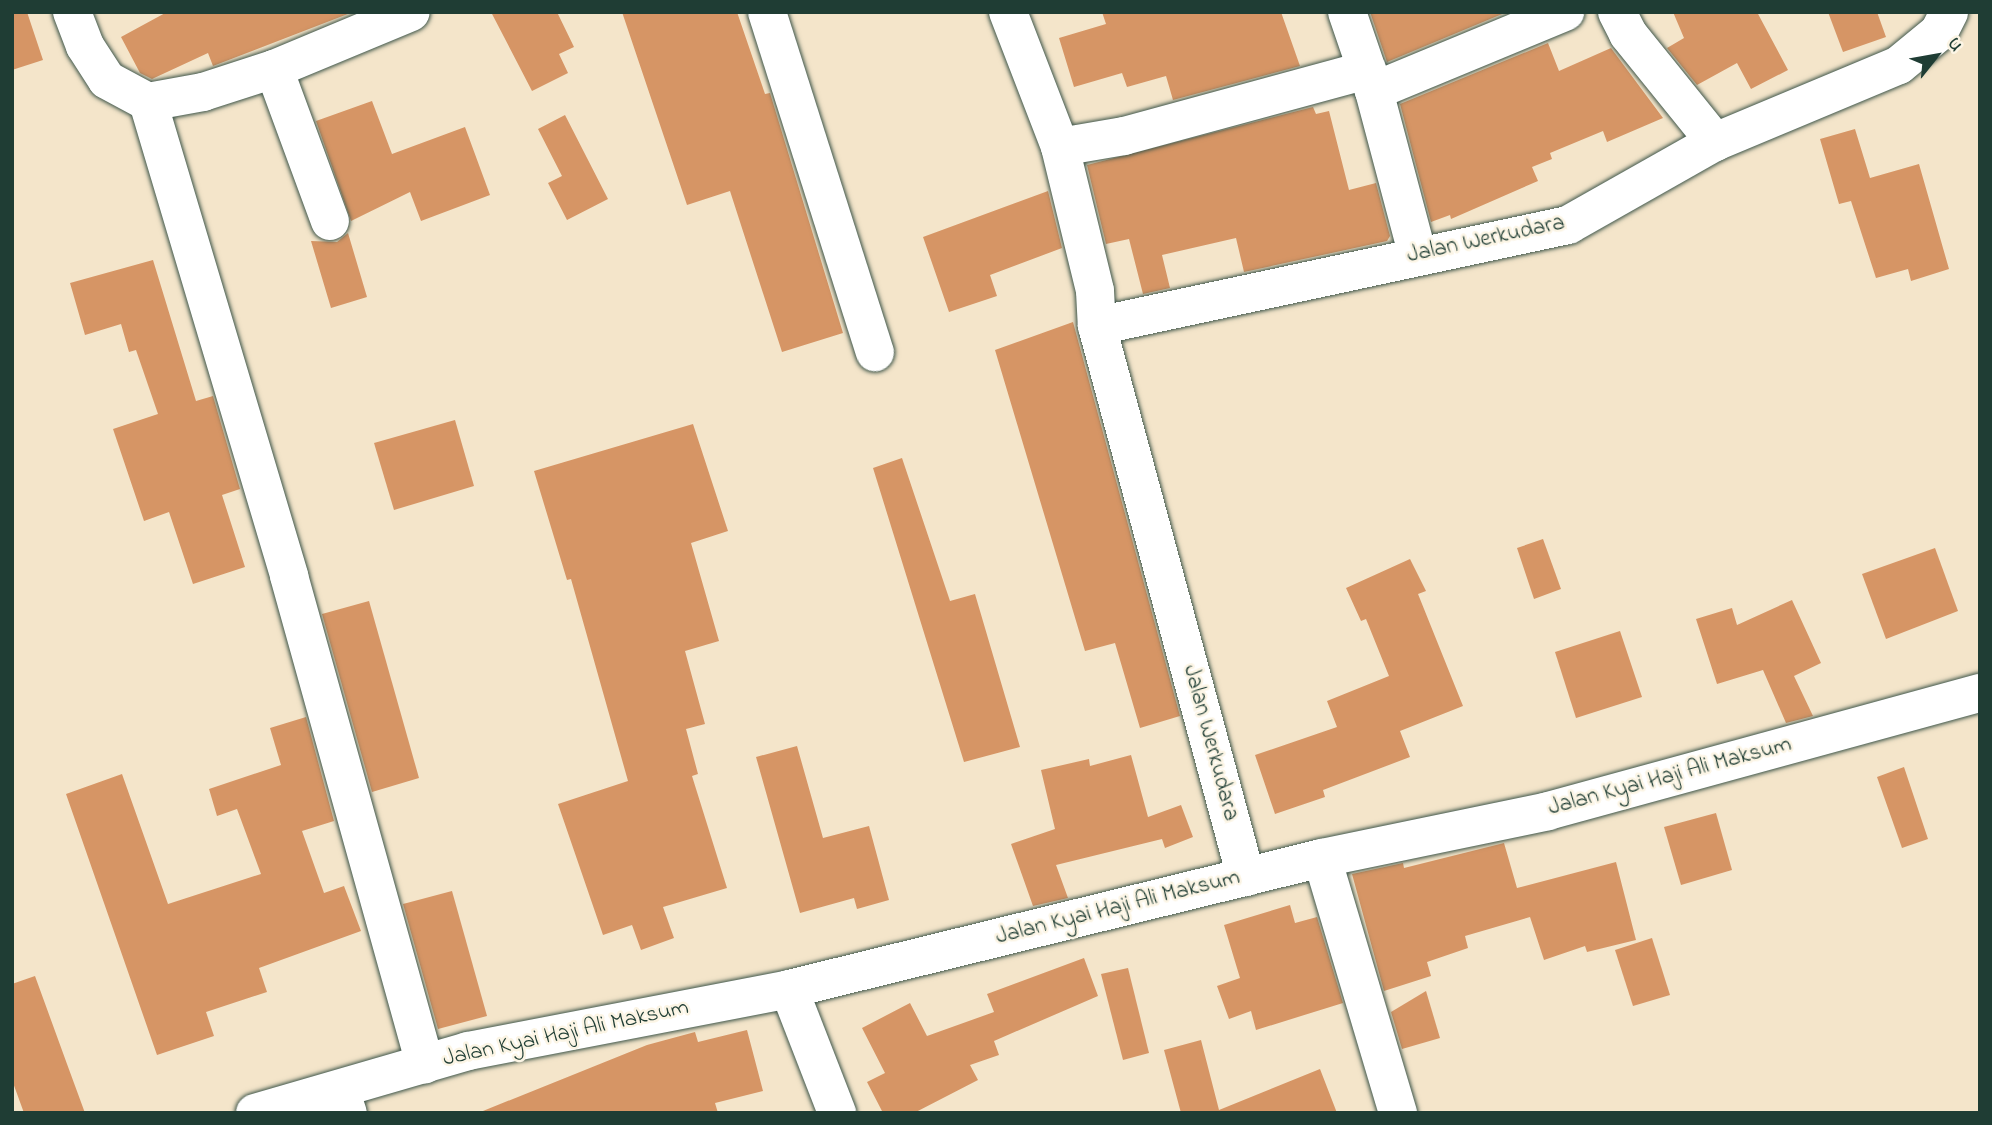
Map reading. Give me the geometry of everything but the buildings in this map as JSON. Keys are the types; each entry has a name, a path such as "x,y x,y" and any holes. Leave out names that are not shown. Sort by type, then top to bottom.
{"street":[{"path":"72,12 85,46 107,80 148,102 203,92 274,69 344,24 411,12"},
{"path":"767,12 875,352"},
{"name":"Jalan Werkudara","path":"1008,12 1060,148 1092,278 1097,326 1246,877"},
{"path":"1347,12 1371,80 1418,256"},
{"path":"1060,148 1371,80 1496,26 1565,12"},
{"path":"1617,12 1628,34 1715,142"},
{"name":"Jalan Werkudara","path":"1097,326 1568,225 1715,142 1899,65 1938,32 1949,12"},
{"path":"274,69 330,220"},
{"path":"148,102 289,576 425,1064"},
{"name":"Jalan Kyai Haji Ali Maksum","path":"254,1113 344,1101 425,1064 468,1051 789,989 1322,858 1548,811 1980,693"},
{"path":"1322,858 1398,1113"},
{"path":"789,989 837,1113"}]}
